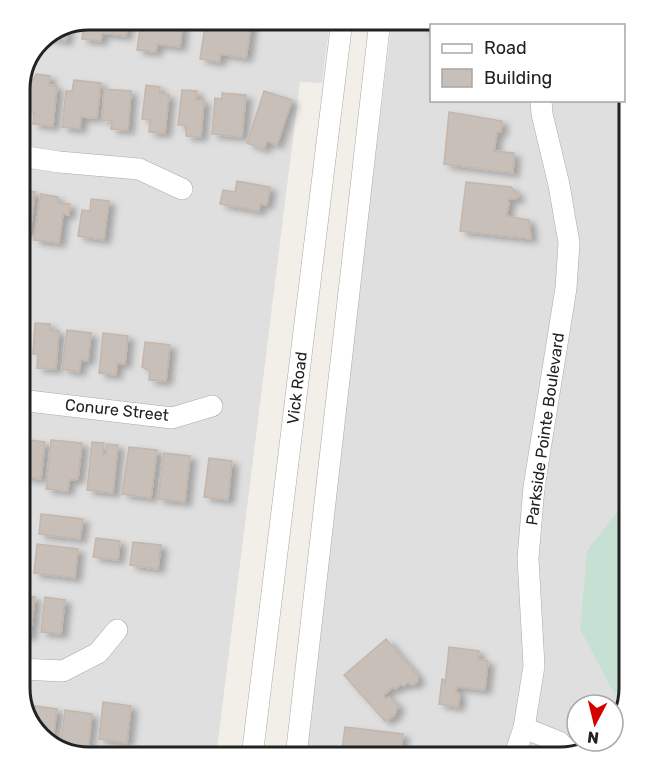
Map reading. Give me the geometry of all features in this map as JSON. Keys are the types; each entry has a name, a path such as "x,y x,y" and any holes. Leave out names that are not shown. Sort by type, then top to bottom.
{"street":[{"name":"Vick Road","path":"253,747 341,30"},
{"path":"297,747 379,30"},
{"name":"Parkside Pointe Boulevard","path":"518,747 524,728 534,666 528,558 534,488 566,288 569,243 541,102"},
{"path":"30,158 140,169 182,189"},
{"name":"Conure Street","path":"30,401 172,418 212,406"},
{"path":"30,669 63,671 98,653 117,630"},
{"path":"524,728 559,742 564,747"}],"shaded area":[{"path":"329,30 322,83 300,82 217,747 89,747 70,744 56,737 40,721 33,707 30,688 30,85 32,74 42,53 50,45 70,33 81,31"},
{"path":"391,30 430,30 430,102 619,102 619,693 565,693 565,746 303,747"}],"green space":[{"path":"619,509 619,693 614,693 580,629 587,551"}],"building":[{"path":"127,30 126,36 102,33 101,41 82,39 83,31"},
{"path":"140,30 182,30 180,47 157,44 156,52 137,50"},
{"path":"204,30 250,30 246,58 221,54 219,62 200,59"},
{"path":"67,34 66,41 57,39"},
{"path":"36,74 50,76 49,85 57,86 53,126 33,124 34,112 30,112 31,84"},
{"path":"74,80 101,83 97,118 81,117 80,129 62,127 66,91 72,91"},
{"path":"146,85 160,87 159,93 169,95 165,133 149,132 150,120 142,119"},
{"path":"104,89 131,91 128,130 111,129 112,121 102,120"},
{"path":"182,90 197,91 196,100 204,100 201,137 186,136 186,125 178,125"},
{"path":"264,91 292,100 277,145 267,141 264,149 247,143"},
{"path":"222,93 246,95 242,137 212,134 215,98 222,99"},
{"path":"449,112 502,121 501,132 497,132 494,151 514,153 513,173 444,164"},
{"path":"237,181 270,187 267,205 260,204 259,211 220,204 223,190 235,192"},
{"path":"466,182 511,187 519,196 516,199 507,199 509,203 506,216 529,220 531,239 460,231"},
{"path":"30,191 35,192 30,233"},
{"path":"41,194 58,197 58,203 70,204 69,215 63,214 59,243 34,240"},
{"path":"91,199 109,201 104,240 78,236 82,210 90,211"},
{"path":"35,323 50,324 50,330 59,331 56,369 37,368 38,354 33,354"},
{"path":"67,330 91,333 88,361 81,360 79,372 62,369"},
{"path":"103,333 128,336 125,364 117,363 116,375 99,373"},
{"path":"145,342 170,345 166,381 149,380 150,371 142,367"},
{"path":"30,440 45,442 41,479 30,477"},
{"path":"51,440 82,443 78,479 69,480 68,491 46,489"},
{"path":"92,442 104,443 103,454 106,454 107,444 118,445 113,493 87,490"},
{"path":"129,447 157,450 151,498 122,494"},
{"path":"164,453 190,456 185,502 158,499"},
{"path":"209,458 232,461 228,500 204,497"},
{"path":"41,514 83,519 80,539 39,534"},
{"path":"96,538 120,541 118,560 93,557"},
{"path":"133,542 161,545 158,569 130,565"},
{"path":"37,544 78,549 75,578 34,573"},
{"path":"30,596 35,597 30,636"},
{"path":"45,597 65,600 61,634 41,632"},
{"path":"386,639 418,676 418,681 413,685 407,683 404,686 401,684 396,689 393,687 383,696 386,699 389,697 399,707 395,715 385,721 344,675"},
{"path":"449,647 479,651 478,659 488,661 485,690 458,687 455,691 460,695 458,707 439,704 442,679 445,680 445,685"},
{"path":"103,702 131,706 127,743 99,739"},
{"path":"33,706 57,709 54,735 40,721"},
{"path":"65,710 92,714 88,747 77,746 61,740"},
{"path":"345,727 403,734 402,747 342,747"}]}
